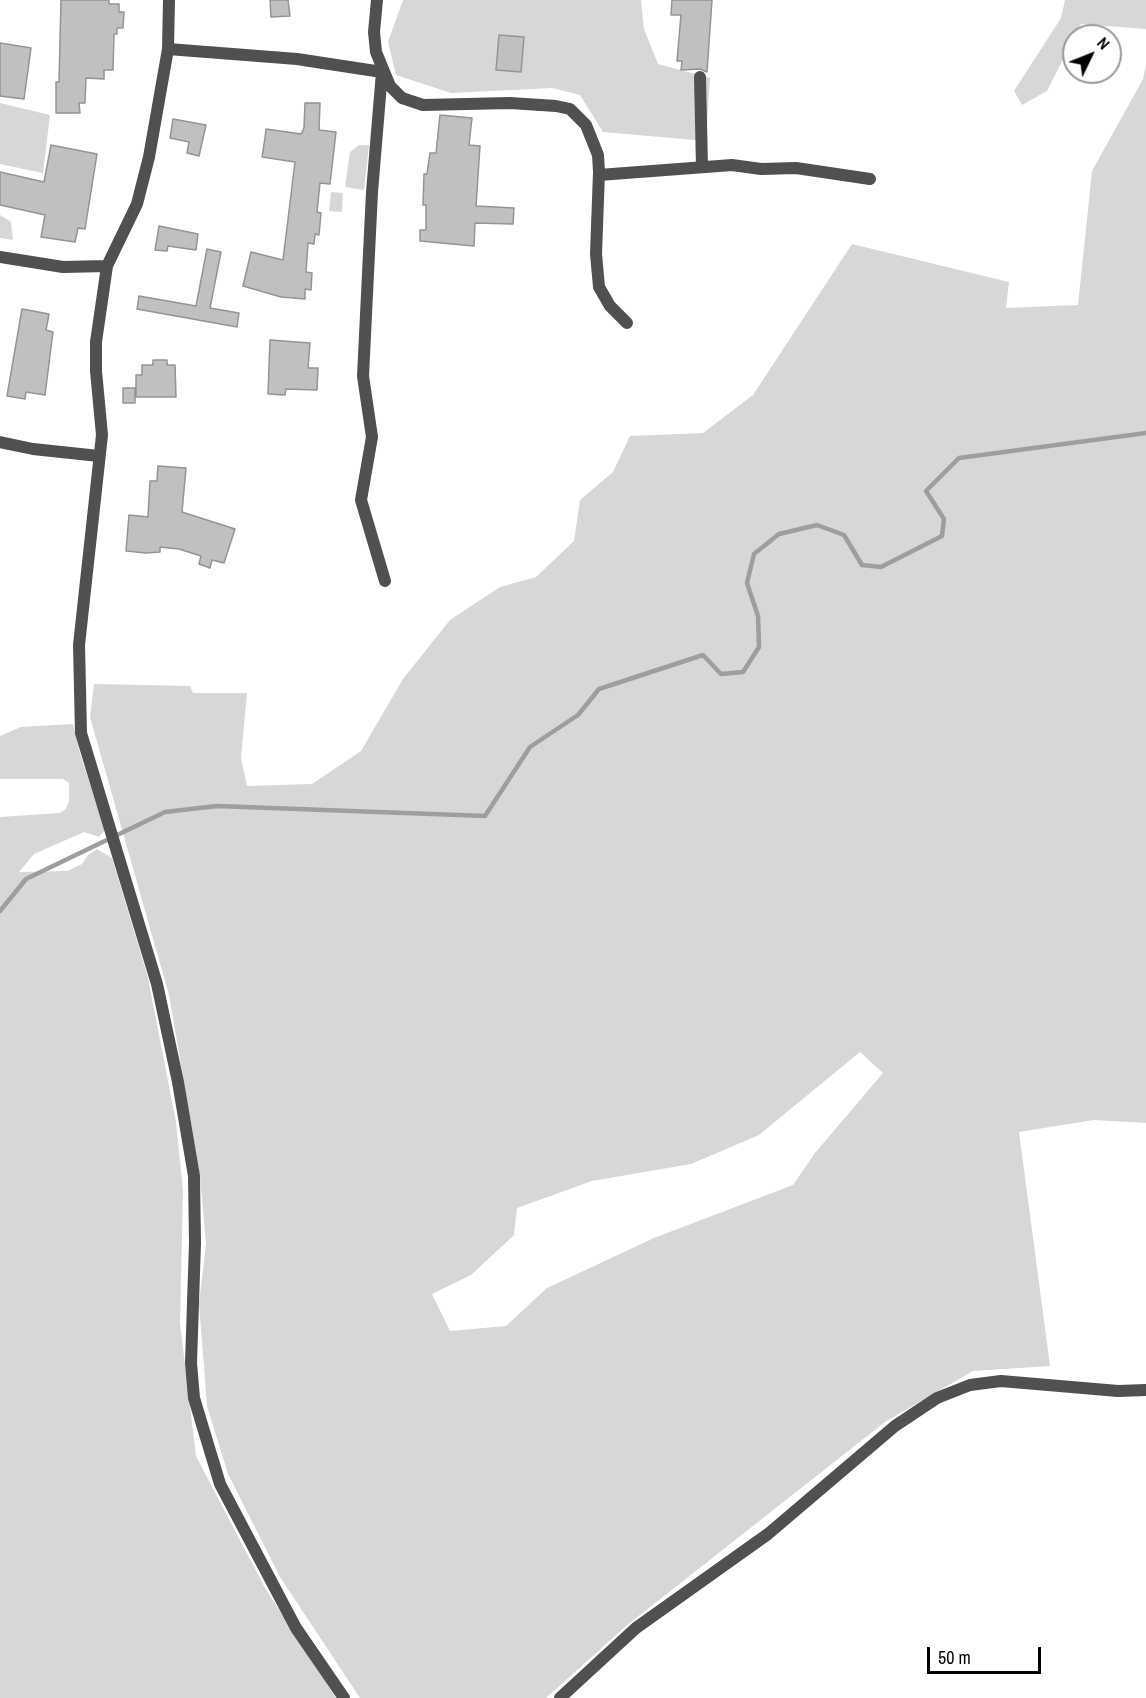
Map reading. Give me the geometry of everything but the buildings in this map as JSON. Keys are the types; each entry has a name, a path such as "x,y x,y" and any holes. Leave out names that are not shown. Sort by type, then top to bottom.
{"street":[{"path":"169,0 168,49 149,157 137,204 107,266 96,342 96,371 102,435 79,645 81,733 113,832 157,984 178,1082 194,1176 195,1243 190,1363 194,1398 220,1484 296,1628 344,1698"},
{"path":"377,0 374,32 376,52 382,72 390,86 402,98 423,105 535,104 570,110 579,116 592,137 598,155 596,254 599,287 610,306 627,323"},
{"path":"168,49 297,59 382,72"},
{"path":"382,72 372,192 363,376 372,437 361,500 385,581"},
{"path":"700,77 702,167"},
{"path":"599,175 732,165 761,169 796,168 870,179"},
{"path":"0,257 63,267 107,266"},
{"path":"0,442 33,449 99,456"},
{"path":"560,1698 636,1628 768,1534 895,1426 937,1398 970,1385 1001,1381 1118,1391 1146,1390"}],"shaded area":[{"path":"403,0 641,0 644,29 658,64 710,78 706,141 603,132 580,95 552,88 451,93 396,75 388,42"},
{"path":"1065,0 1146,0 1146,29 1122,27 1122,24 1062,24 1062,61 1047,91 1022,105 1014,91 1061,18"},
{"path":"1146,64 1146,1123 1094,1120 1019,1132 1050,1366 973,1371 885,1422 626,1626 546,1698 360,1698 280,1577 228,1474 207,1406 199,1304 206,1244 200,1176 169,995 90,717 94,684 190,686 193,693 247,693 241,758 247,786 312,784 361,751 403,679 450,620 500,587 536,577 574,541 580,500 613,472 630,436 703,433 753,395 852,244 1009,282 1006,308 1078,305 1092,171 1143,79","holes":["860,1052 883,1073 815,1153 793,1185 654,1238 547,1288 506,1326 450,1331 432,1294 471,1275 514,1235 517,1208 592,1181 691,1164 759,1135"]},
{"path":"0,103 50,115 43,173 0,164"},
{"path":"359,145 369,145 364,190 345,187 350,152"},
{"path":"331,192 343,193 342,212 329,211"},
{"path":"0,215 11,222 13,240 0,238"},
{"path":"73,724 80,754 105,830 99,837 84,832 34,854 19,872 67,871 82,864 88,855 97,849 112,858 148,978 176,1122 183,1190 180,1323 196,1456 265,1588 336,1698 0,1698 0,817 60,813 66,809 69,800 69,783 63,779 0,779 0,736 21,727"}],"waterway":[{"path":"0,911 26,879 165,812 217,806 485,816 530,747 578,715 599,689 703,655 721,674 743,672 759,647 758,616 747,583 754,554 779,534 817,525 844,535 862,565 881,567 942,536 944,519 926,491 959,458 1146,433"}]}
